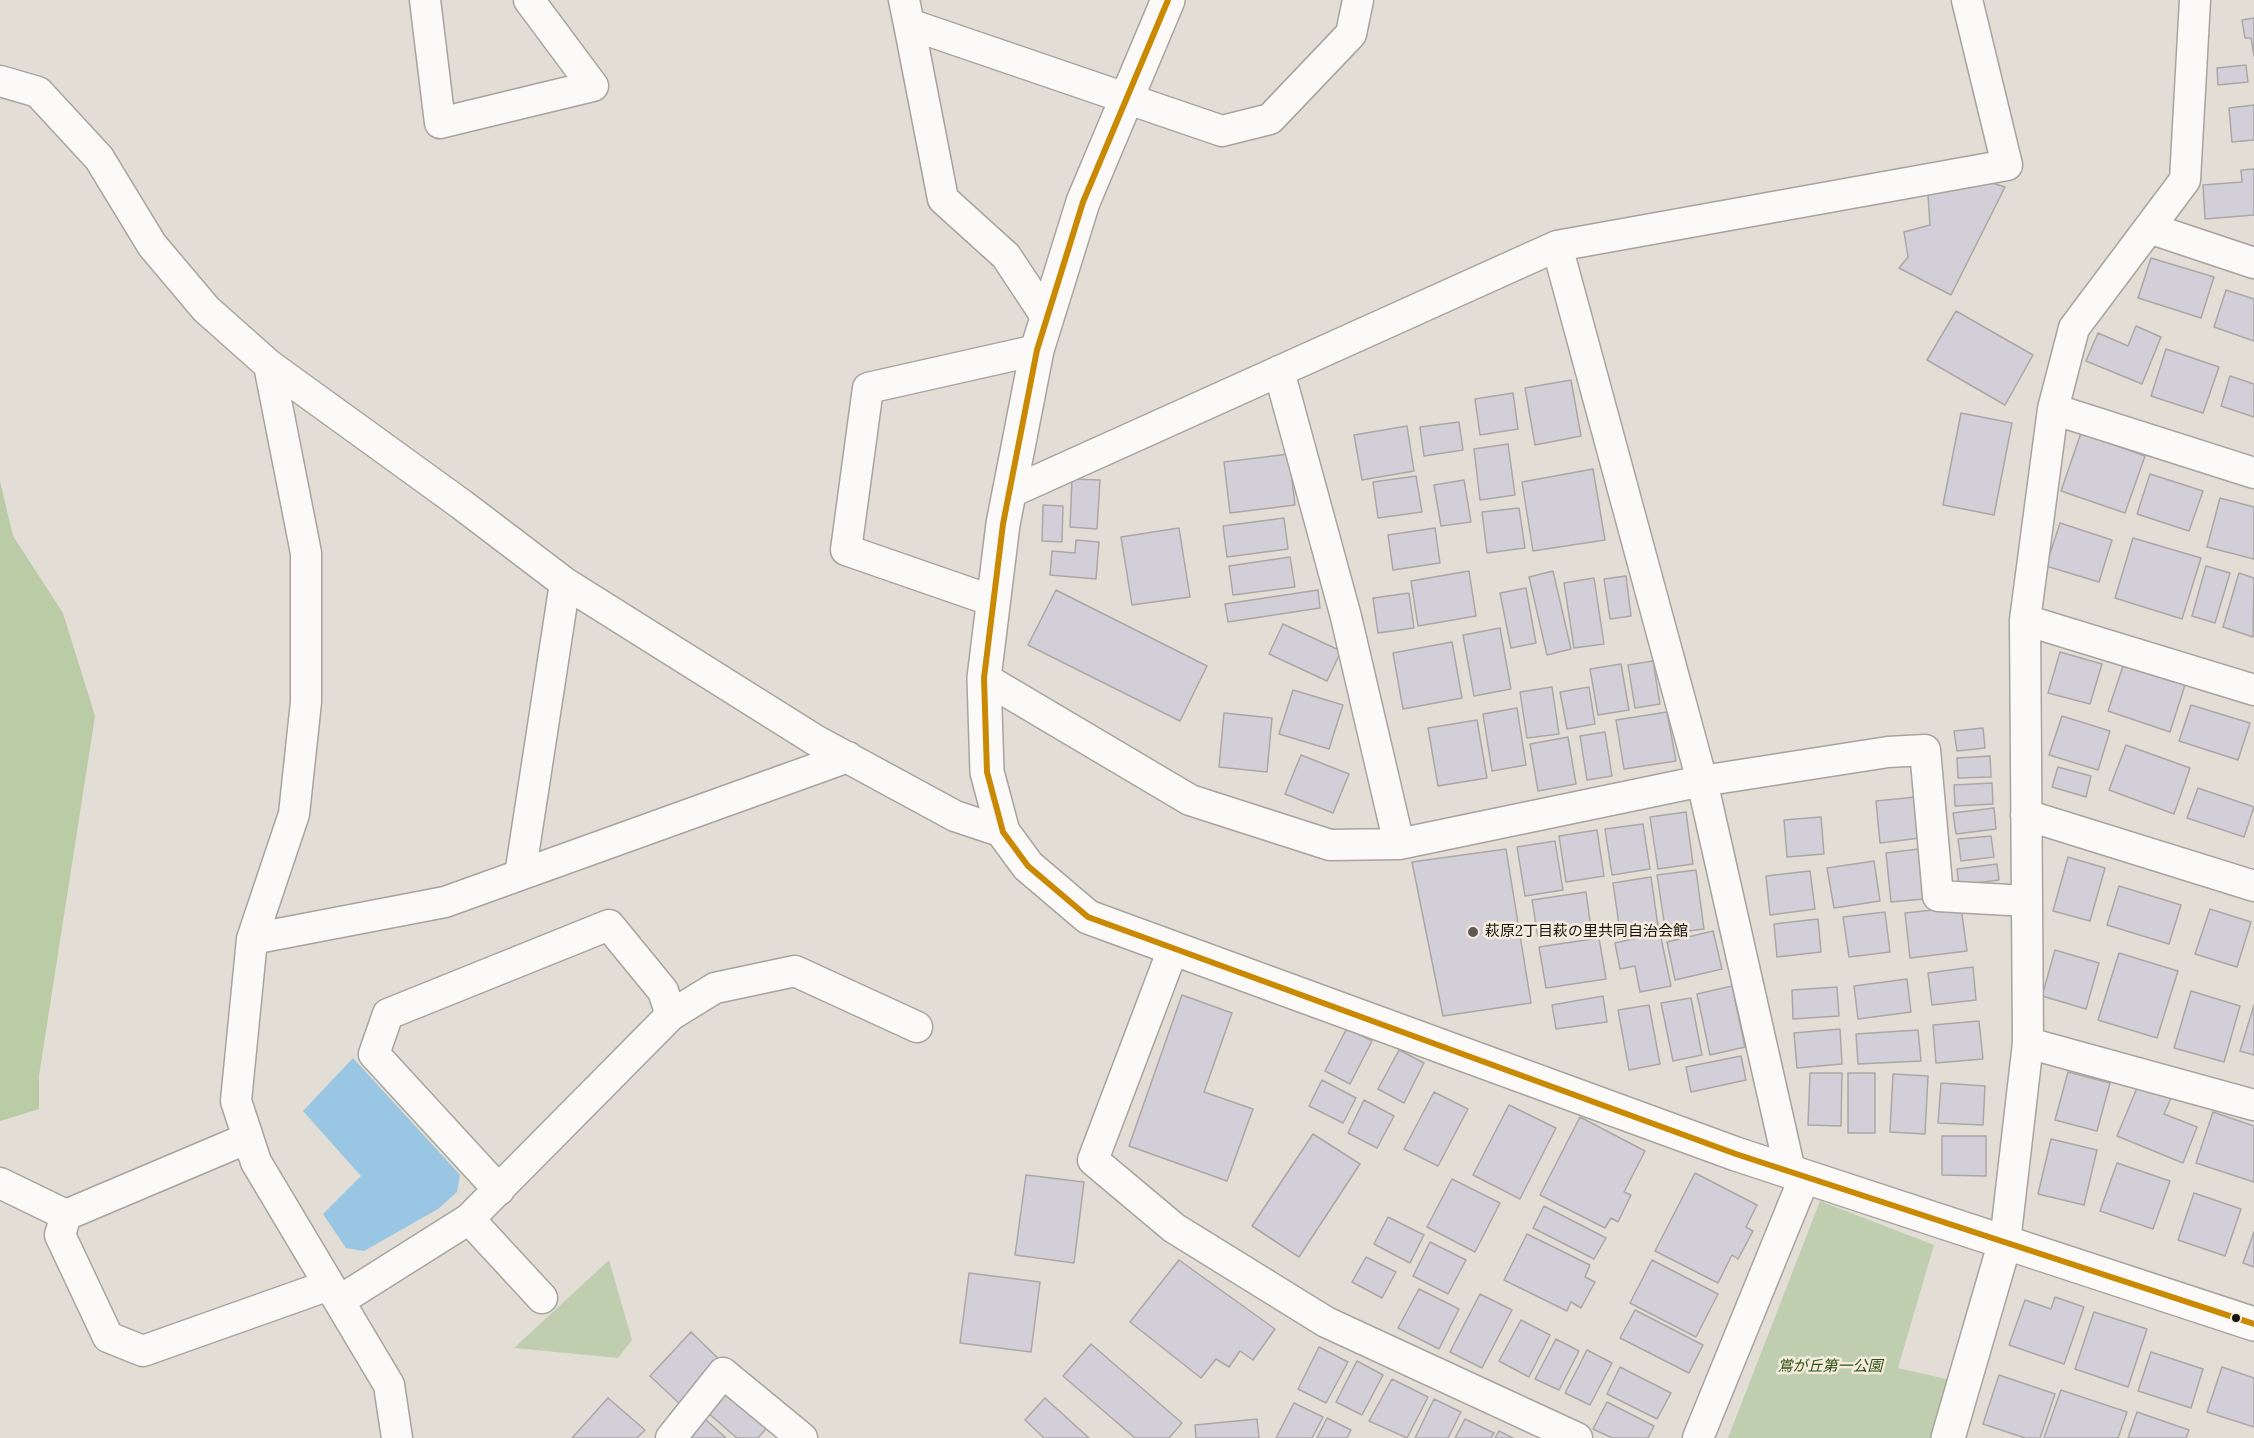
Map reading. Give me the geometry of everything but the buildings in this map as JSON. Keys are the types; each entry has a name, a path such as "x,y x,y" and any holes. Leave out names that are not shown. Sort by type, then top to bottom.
{"street":[{"path":"424,0 440,123 593,86 529,0"},
{"path":"1168,0 1083,202 1036,350 1009,493 984,678 987,772 1003,832 1028,866 1088,917 1376,1025 1797,1174 2254,1324"},
{"path":"907,12 1126,98 1222,131 1270,119 1351,34 1358,0"},
{"path":"1009,493 1557,246 2007,165 1967,0"},
{"path":"1948,1438 2005,1242 2028,1043 2025,620 2053,409 2073,328 2185,180 2195,0"},
{"path":"907,12 943,199 1006,256 1047,318"},
{"path":"0,81 38,92 99,158 153,246 206,309 269,365 461,504 565,583 815,740 955,816 1003,832"},
{"path":"2149,228 2254,263"},
{"path":"1557,246 1702,781 1797,1174 1698,1438"},
{"path":"993,601 846,550 868,388 1036,350"},
{"path":"269,365 306,553 306,702 294,814 252,939 236,1101 256,1162 389,1385 398,1438"},
{"path":"1279,371 1346,617 1399,844"},
{"path":"2053,409 2254,473"},
{"path":"520,875 565,583"},
{"path":"2025,620 2254,690"},
{"path":"984,678 1190,800 1330,845 1399,844 1702,781 1888,752 1925,750 1938,896 2027,902"},
{"path":"252,939 445,902 848,757"},
{"path":"2026,815 2254,886"},
{"path":"499,1190 375,1054 388,1014 609,925 663,991 671,1016"},
{"path":"1173,949 1093,1160 1174,1228 1326,1322 1577,1438"},
{"path":"66,1215 60,1235 108,1337 143,1351 334,1293 469,1219 671,1016 716,988 795,971 917,1027"},
{"path":"2028,1043 2254,1106"},
{"path":"0,1183 66,1215 248,1138"},
{"path":"469,1219 542,1298"},
{"path":"671,1438 723,1373 802,1438"}],"green space":[{"path":"0,481 13,536 63,613 95,716 39,1076 39,1109 0,1121"},
{"name":"鴬が丘第一公園","path":"1820,1201 1934,1245 1898,1368 1951,1380 1932,1438 1728,1438"},
{"path":"609,1260 632,1340 618,1358 514,1348"}],"water":[{"path":"353,1058 460,1175 457,1192 438,1209 364,1251 346,1248 323,1214 361,1176 303,1111"}],"transit line":[{"path":"1168,0 1083,202 1037,350 1003,524 984,678 987,772 1003,832 1028,866 1088,917 1736,1154 2254,1324"}],"place":[{"name":"萩原2丁目萩の里共同自治会館","path":"1473,932"}]}
